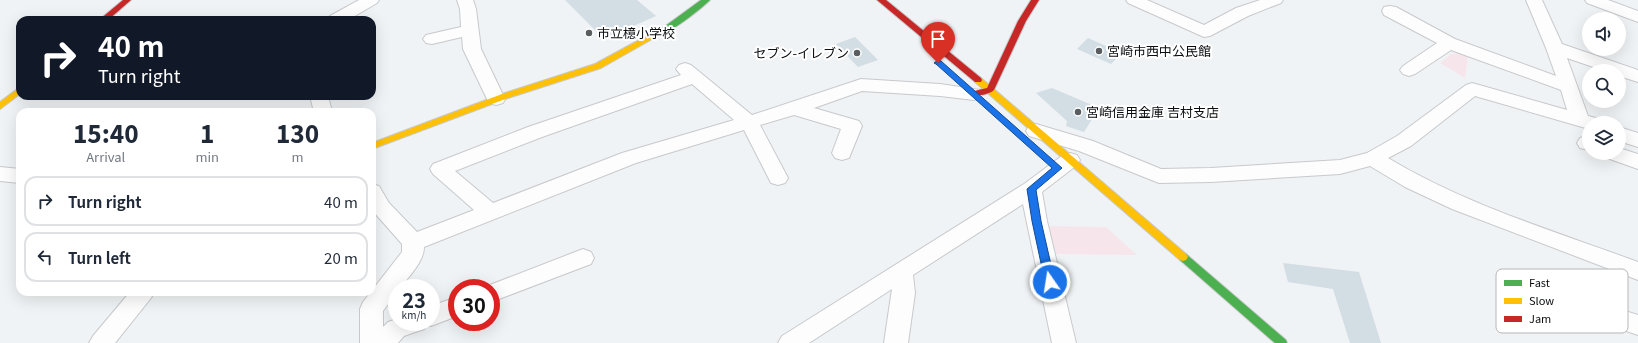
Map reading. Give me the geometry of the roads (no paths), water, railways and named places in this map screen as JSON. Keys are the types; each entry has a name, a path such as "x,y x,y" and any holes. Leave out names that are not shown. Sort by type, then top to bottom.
{"street":[{"path":"108,16 127,0"},
{"path":"343,16 371,0"},
{"path":"465,0 468,9 472,49 496,99"},
{"path":"376,144 420,126 496,99 598,66 636,47 667,29 706,0"},
{"path":"976,92 1035,0"},
{"path":"1134,0 1204,32"},
{"path":"1204,32 1242,12 1275,0"},
{"path":"1534,0 1582,116"},
{"path":"1593,0 1638,18"},
{"path":"878,3 976,92 1036,131 1086,146 1159,176 1211,175 1340,166 1372,158 1404,141 1472,89 1582,120"},
{"path":"878,3 892,21"},
{"path":"1390,11 1449,43 1569,87"},
{"path":"432,39 470,30"},
{"path":"1204,32 1202,34 1217,43"},
{"path":"1409,70 1449,43"},
{"path":"1555,48 1638,76"},
{"path":"490,212 440,169 486,150 690,73 749,122 778,178"},
{"path":"414,242 629,158 796,108 861,85 976,92"},
{"path":"0,106 16,93"},
{"path":"796,108 800,111 852,126 842,153"},
{"path":"1036,131 1061,166 1282,343"},
{"path":"1626,136 1638,140"},
{"path":"1372,158 1412,182 1459,204 1638,271"},
{"path":"1626,158 1638,162"},
{"path":"790,343 1032,189 1061,166"},
{"path":"0,174 16,176"},
{"path":"1032,189 1036,221 1064,343"},
{"path":"372,343 371,308 413,254 414,242 382,209 376,198"},
{"path":"500,290 583,258"},
{"path":"896,343 904,293 902,272"},
{"path":"101,343 140,296"},
{"path":"1628,322 1638,325"},
{"path":"382,343 395,331"}],"place":[{"name":"市立檍小学校","path":"589,33"},
{"name":"宮崎市西中公民館","path":"1099,51"},
{"name":"セブン-イレブン","path":"857,53"},
{"name":"宮崎信用金庫 吉村支店","path":"1078,112"}]}
